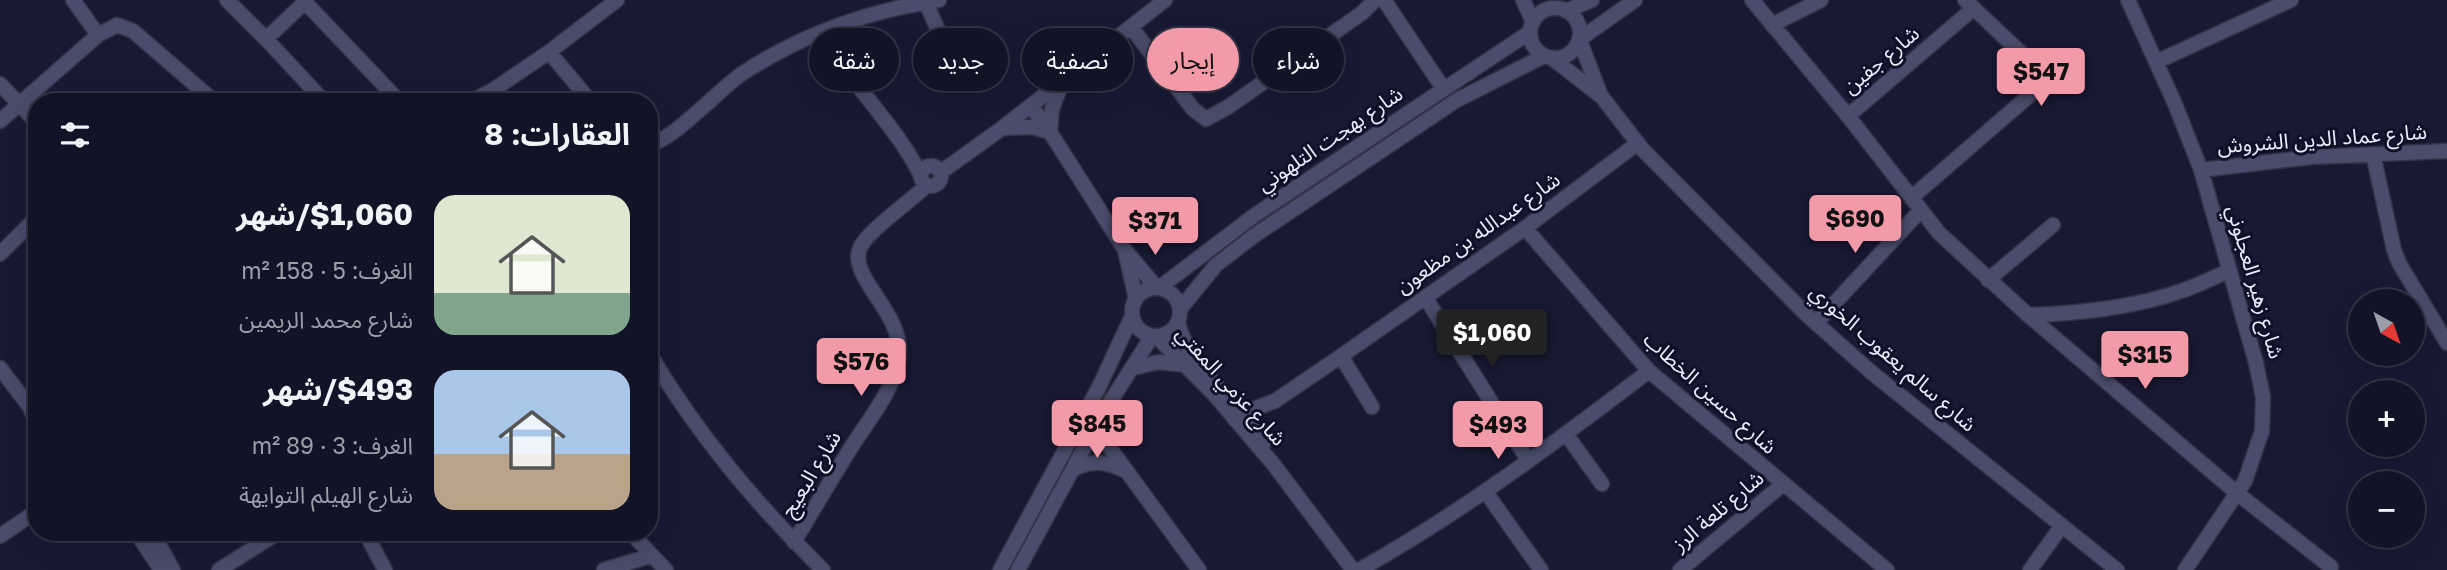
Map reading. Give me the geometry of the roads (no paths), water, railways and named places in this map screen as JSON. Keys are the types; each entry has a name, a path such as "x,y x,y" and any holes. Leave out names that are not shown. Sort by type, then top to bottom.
{"street":[{"path":"73,0 98,35"},
{"path":"227,0 316,93"},
{"path":"492,93 617,0"},
{"path":"1165,0 1131,27 1193,109 1206,119 1228,107 1362,13 1376,0"},
{"path":"1384,0 1444,89"},
{"path":"1523,0 1532,27 1534,46 1548,57 1572,52 1580,40 1634,0"},
{"path":"1566,11 1592,0"},
{"path":"1752,0 1848,116 1920,211 1947,241 2028,315 2238,494 2331,567"},
{"path":"1772,25 1821,0"},
{"name":"شارع زهير العجلوني","path":"2128,0 2201,170 2258,371 2264,411 2258,447 2238,494 2185,570"},
{"path":"2156,62 2291,0"},
{"path":"266,39 304,1 391,93"},
{"path":"835,28 907,3 932,2 941,28"},
{"path":"1910,198 2031,94 2040,78 2037,68 1970,4"},
{"name":"شارع جفين","path":"1848,116 1970,4"},
{"path":"1532,27 1537,17 1547,10 1560,9 1578,22 1580,40"},
{"path":"32,93 98,35 117,25 127,27 204,93"},
{"name":"شارع بهجت التلهوني","path":"1158,288 1255,215 1532,27"},
{"path":"658,141 752,67 809,38"},
{"name":"شارع سالم يعقوب الخوري","path":"1580,40 1602,97"},
{"path":"549,52 583,93"},
{"name":"شارع بهجت التلهوني","path":"1179,315 1216,265 1255,235 1457,100 1548,57"},
{"name":"شارع سالم يعقوب الخوري","path":"1548,57 1602,97 1638,143 1816,323 1871,372 2117,570"},
{"path":"0,84 28,113"},
{"path":"861,91 908,149 924,180 934,186 939,182 938,169"},
{"path":"938,169 1001,129 1050,91"},
{"path":"1050,132 1052,109 1060,91"},
{"path":"0,121 28,97"},
{"path":"1031,106 1125,250 1158,288 1173,295 1179,315 1169,332 1154,336 1139,329 1132,316"},
{"path":"1001,129 1023,126 1050,132"},
{"name":"شارع عبدالله بن مظعون","path":"1244,423 1525,228 1638,143"},
{"path":"908,149 938,169"},
{"name":"شارع عماد الدين الشروش","path":"2201,170 2269,160 2447,151"},
{"path":"2373,154 2399,264 2447,343"},
{"name":"شارع البعيج","path":"794,542 895,373 900,346 895,325 863,277 857,255 861,245 924,180"},
{"path":"1816,323 1920,211"},
{"path":"1988,280 2053,225"},
{"path":"0,254 28,226"},
{"name":"شارع حسين الخطاب","path":"1525,228 1649,371 1782,485 1887,570"},
{"path":"1000,570 1099,387 1132,316 1136,299 1125,250"},
{"path":"2028,315 2083,312 2149,299 2182,291 2229,271"},
{"path":"1136,299 1144,291 1158,288"},
{"path":"1425,296 1528,460"},
{"name":"شارع عزمي المفتي","path":"1179,315 1182,338 1194,357 1353,570"},
{"path":"1018,570 1102,415 1154,336"},
{"name":"شارع عزمي المفتي","path":"1154,336 1244,423"},
{"path":"1342,356 1372,407"},
{"path":"1133,368 1160,362 1185,365"},
{"path":"658,366 694,424 718,456 794,542 823,570"},
{"path":"0,368 28,402"},
{"path":"1359,570 1485,491 1649,371"},
{"path":"1102,415 1107,442 1124,470 1199,570"},
{"path":"1566,434 1602,484"},
{"path":"1072,470 1099,461 1124,470"},
{"name":"شارع تلعة الرز","path":"1680,570 1782,485"},
{"path":"1485,491 1541,570"},
{"path":"0,536 28,517"},
{"path":"2029,570 2061,527"},
{"path":"142,541 161,570"},
{"path":"157,541 173,570"},
{"path":"219,570 265,541"},
{"path":"370,541 385,570"},
{"path":"638,541 666,570"},
{"path":"604,570 650,556"}]}
